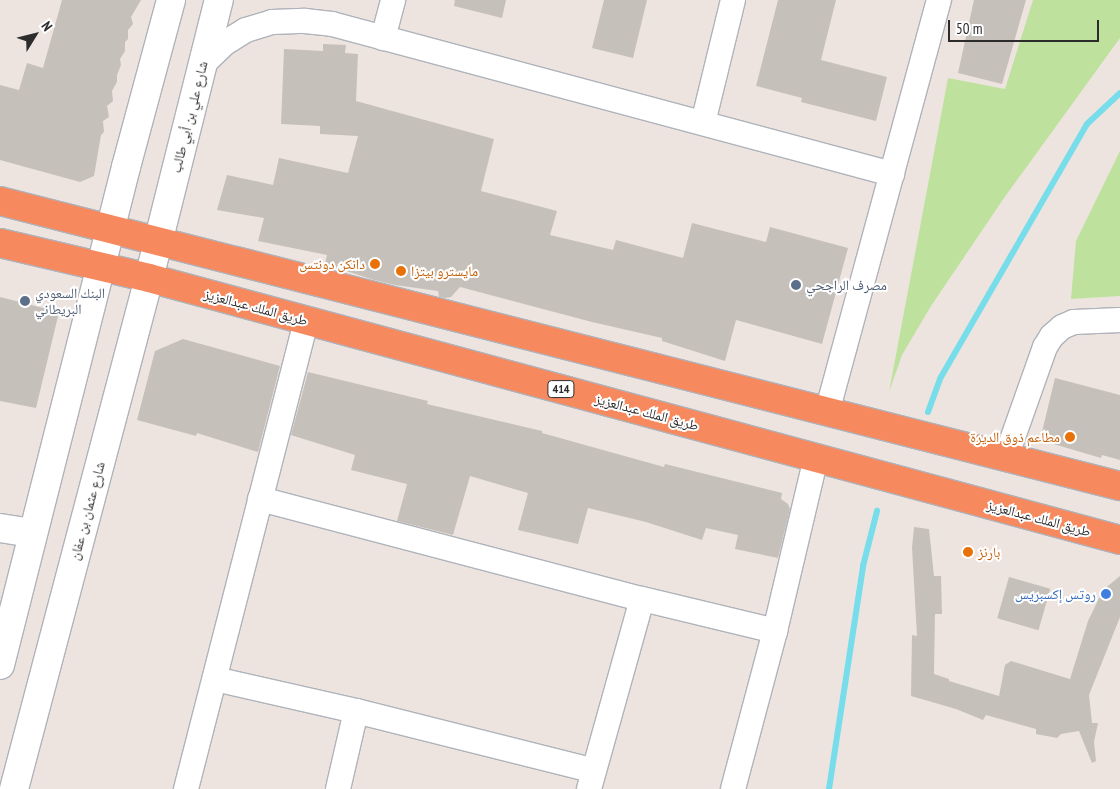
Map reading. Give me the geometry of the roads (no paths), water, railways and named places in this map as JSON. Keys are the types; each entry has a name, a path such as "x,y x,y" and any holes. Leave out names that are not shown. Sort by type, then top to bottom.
{"highway":[{"path":"0,201 112,223 159,237 827,412 1120,486"},
{"name":"طريق الملك عبدالعزيز","path":"0,243 149,278 1120,540"}],"street":[{"path":"0,665 12,569 34,533 112,223 171,0"},
{"name":"شارع علي بن أبي طالب","path":"159,237 219,0"},
{"path":"383,38 393,0"},
{"path":"703,123 733,0"},
{"path":"827,412 939,0"},
{"path":"202,66 225,43 246,30 272,22 305,21 332,24 892,174"},
{"name":"شارع عثمان بن عفان","path":"14,789 159,237"},
{"path":"186,789 306,320"},
{"path":"1006,457 1045,347 1052,336 1062,327 1074,322 1120,320"},
{"path":"733,789 775,631 816,458"},
{"path":"260,499 642,600 775,631"},
{"path":"0,528 34,533"},
{"path":"215,679 356,711 592,780 642,600"},
{"path":"338,789 356,711"}],"waterway":[{"path":"928,412 941,377 1087,124 1120,93"},
{"path":"829,789 863,566 877,511"}],"place":[{"name":"دانكن دونتس","path":"375,264"},
{"name":"مايسترو بيتزا","path":"401,271"},
{"name":"مصرف الراجحي","path":"796,285"},
{"name":"البنك السعودي البريطاني","path":"25,301"},
{"name":"مطاعم ذوق الديرة","path":"1070,437"},
{"name":"بارنز","path":"968,552"},
{"name":"روتس إكسبريس","path":"1106,594"}]}
